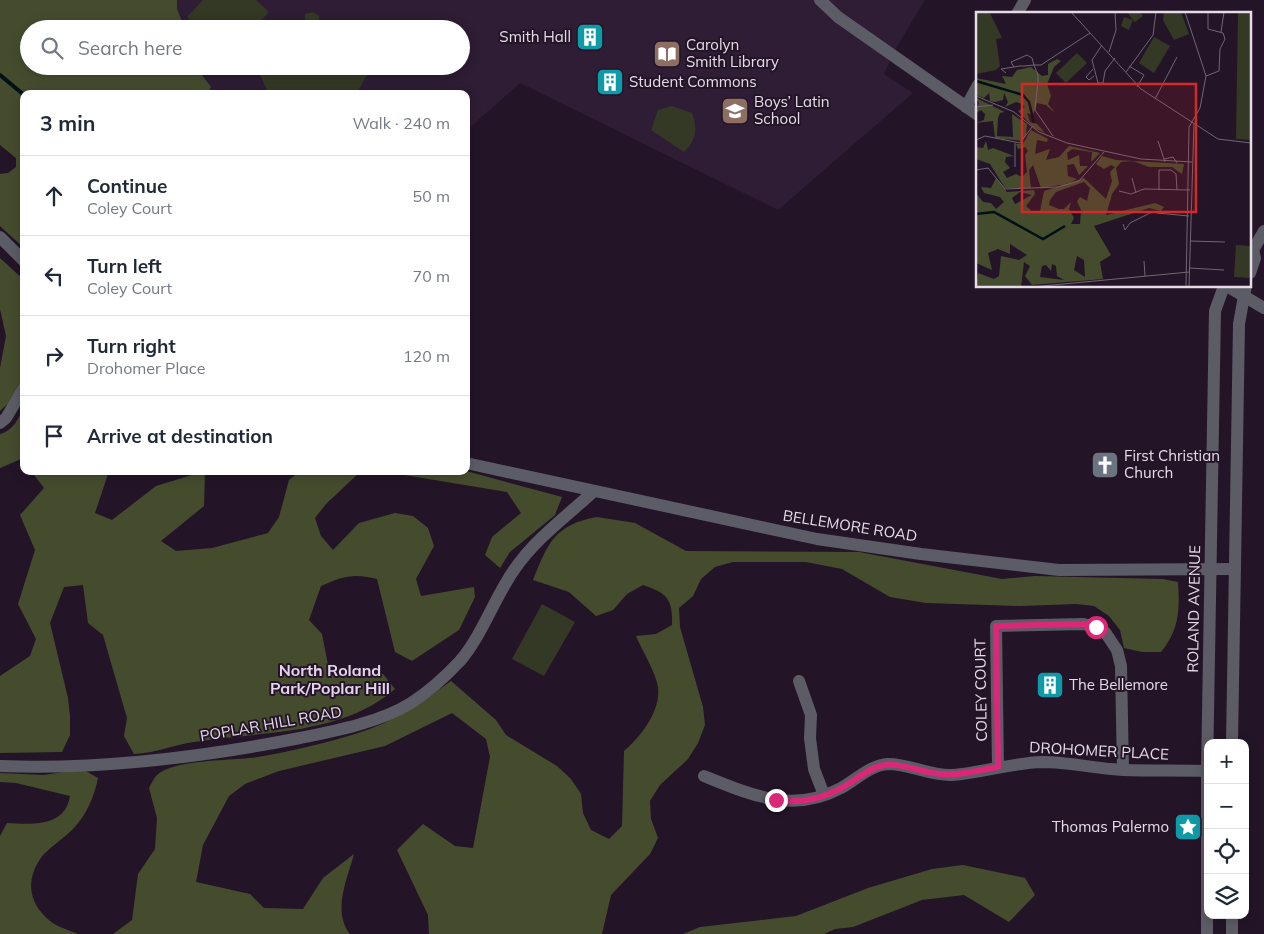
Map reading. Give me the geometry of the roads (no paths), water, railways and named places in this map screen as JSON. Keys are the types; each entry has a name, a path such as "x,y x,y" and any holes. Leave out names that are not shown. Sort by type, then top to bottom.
{"street":[{"path":"820,0 844,21 976,114"},
{"path":"1018,12 1025,0"},
{"path":"966,106 976,88"},
{"path":"1252,268 1255,258 1252,250 1264,230"},
{"path":"0,237 20,257"},
{"name":"ROLAND AVENUE","path":"1208,739 1215,310 1225,288"},
{"path":"1232,739 1238,324 1245,291 1264,308"},
{"path":"0,422 6,418 20,395"},
{"name":"BELLEMORE ROAD","path":"470,464 817,538 948,558 1066,570 1235,569"},
{"name":"POPLAR HILL ROAD","path":"0,766 95,764 173,757 263,745 334,731 376,718 410,703 461,660 513,571 527,552 594,491"},
{"name":"COLEY COURT","path":"998,767 996,626 1084,624 1104,632 1120,657 1123,770"},
{"path":"799,681 811,715 810,738 814,769 824,795"},
{"name":"DROHOMER PLACE","path":"704,776 776,800 801,801 839,789 879,766 889,764 926,772 952,775 1043,762 1123,770 1204,771"},
{"name":"ROLAND AVENUE","path":"1207,784 1207,934"},
{"path":"1232,919 1232,934"}],"waterway":[{"path":"0,75 20,92"}],"place":[{"name":"Smith Hall","path":"590,37"},
{"name":"Carolyn Smith Library","path":"667,54"},
{"name":"Student Commons","path":"610,82"},
{"name":"Boys’ Latin School","path":"735,111"},
{"name":"First Christian Church","path":"1105,465"},
{"name":"The Bellemore","path":"1050,685"},
{"name":"Thomas Palermo","path":"1188,827"}],"district":[{"name":"North Roland Park/Poplar Hill","path":"330,679"}]}
